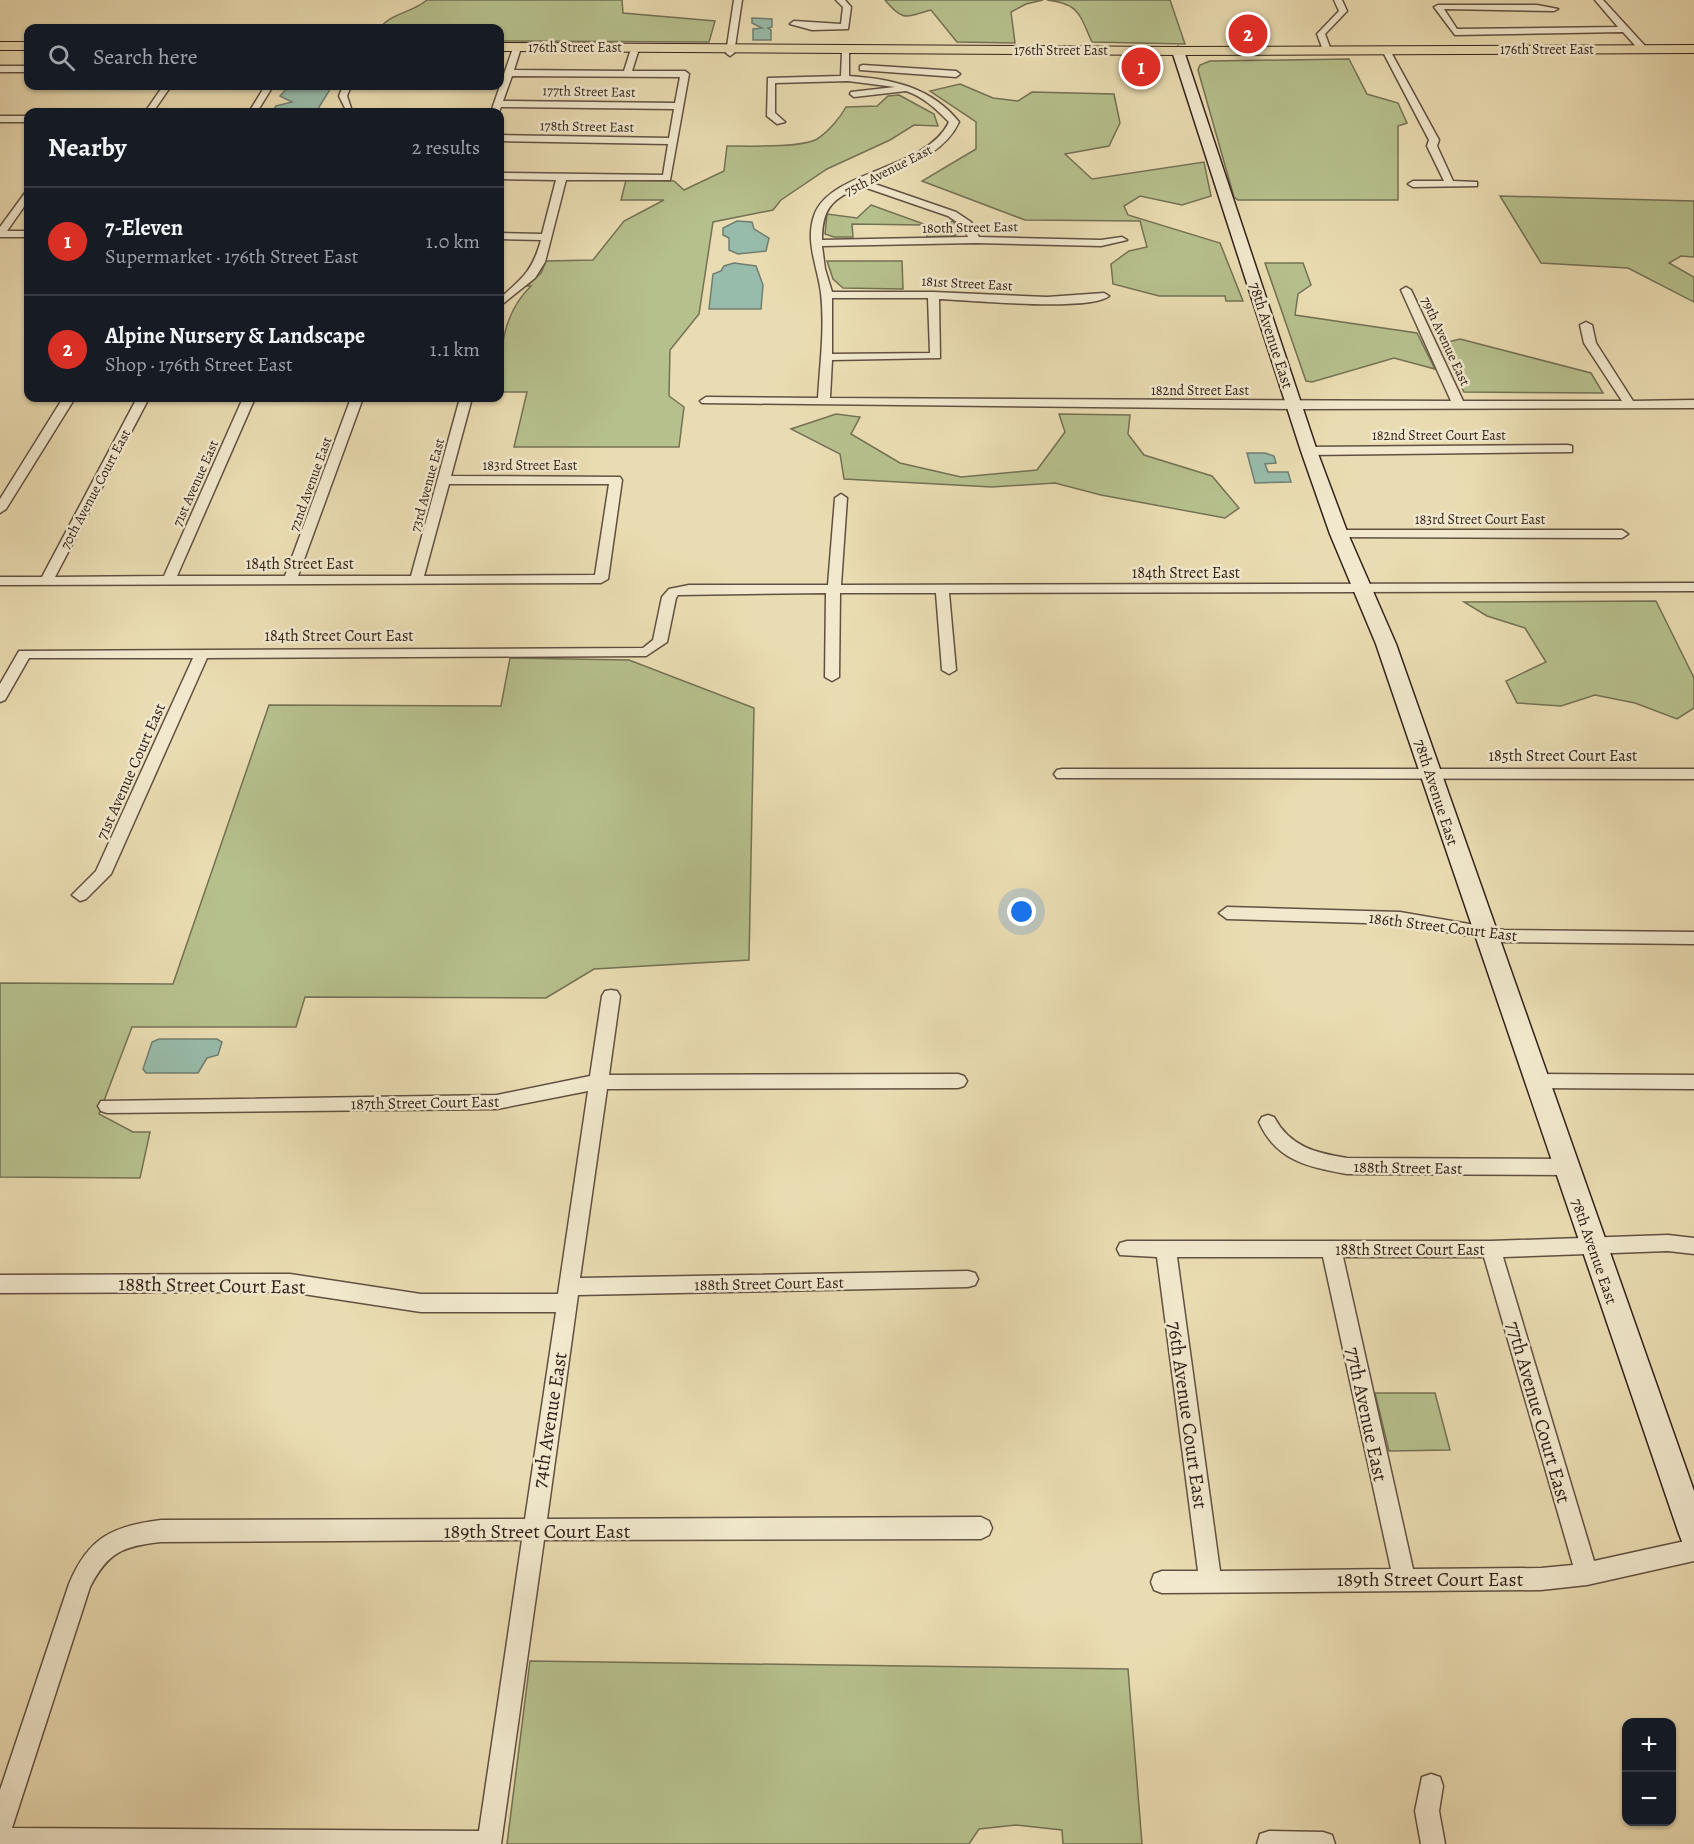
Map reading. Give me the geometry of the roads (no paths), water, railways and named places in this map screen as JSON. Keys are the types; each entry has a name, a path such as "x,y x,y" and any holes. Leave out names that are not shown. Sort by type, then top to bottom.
{"main road":[{"name":"176th Street East","path":"504,46 845,53 1694,54"},
{"path":"0,48 24,48"},
{"path":"1540,54 1643,49"},
{"name":"176th Street East","path":"504,51 878,50 1178,53 1327,50 1694,49"},
{"path":"845,53 878,50"}],"street":[{"path":"731,50 738,0"},
{"path":"794,24 812,27 845,27 847,7 840,0"},
{"path":"1327,50 1321,34 1324,28 1340,17 1343,11 1338,0"},
{"path":"1599,0 1643,49"},
{"path":"1554,9 1478,3 1438,7 1455,32 1624,29"},
{"path":"504,86 516,51"},
{"path":"627,74 633,52"},
{"path":"845,53 845,80"},
{"name":"78th Avenue East","path":"1178,53 1309,451 1339,534 1386,644 1480,922 1486,932 1565,1167 1595,1246 1694,1534"},
{"path":"1388,54 1434,140 1431,146 1450,184"},
{"path":"862,68 956,74"},
{"path":"0,69 24,69"},
{"path":"854,94 909,88 930,71"},
{"path":"504,176 667,178 686,74 509,73"},
{"name":"75th Avenue East","path":"780,122 770,114 771,80 883,81 909,88 948,114 954,122 953,130 943,142 860,182 824,206 819,215 819,266 827,295 824,401"},
{"path":"152,108 163,90"},
{"path":"255,108 267,90"},
{"path":"345,90 343,96 348,106"},
{"path":"496,108 503,90"},
{"name":"177th Street East","path":"496,108 680,106"},
{"path":"0,119 24,119"},
{"name":"178th Street East","path":"504,138 674,141"},
{"path":"504,299 536,269 562,177"},
{"path":"860,182 952,214 967,224 975,240"},
{"path":"1413,184 1474,184"},
{"path":"0,234 24,201"},
{"path":"0,234 24,234"},
{"path":"504,236 546,237"},
{"name":"180th Street East","path":"819,243 975,240 1065,243 1122,240"},
{"path":"504,287 514,288"},
{"name":"79th Avenue East","path":"1406,290 1459,405"},
{"name":"181st Street East","path":"827,295 933,295 1014,301 1076,301 1104,296"},
{"path":"826,357 936,356 933,295"},
{"path":"1586,325 1590,343 1629,404"},
{"name":"182nd Street East","path":"706,401 1294,405 1694,404"},
{"path":"0,509 67,402"},
{"name":"70th Avenue Court East","path":"47,580 140,402"},
{"name":"71st Avenue East","path":"169,580 247,402"},
{"name":"72nd Avenue East","path":"290,580 356,402"},
{"name":"73rd Avenue East","path":"416,580 465,402"},
{"name":"182nd Street Court East","path":"1309,451 1568,449"},
{"name":"183rd Street East","path":"443,480 616,480 601,579"},
{"path":"832,677 833,589 837,578 841,498"},
{"name":"183rd Street Court East","path":"1339,534 1622,534"},
{"name":"184th Street East","path":"0,580 601,579"},
{"name":"184th Street East","path":"653,649 660,642 669,597 679,591 1694,587"},
{"path":"942,590 949,670"},
{"name":"184th Street Court East","path":"0,697 24,654 632,652 653,649"},
{"name":"71st Avenue Court East","path":"80,895 103,874 202,653"},
{"name":"185th Street Court East","path":"1062,774 1694,774"},
{"name":"186th Street Court East","path":"1227,913 1381,916 1504,936 1694,938"},
{"name":"74th Avenue East","path":"489,1843 611,996"},
{"name":"187th Street Court East","path":"107,1106 497,1102 598,1082 958,1081"},
{"path":"1537,1081 1694,1082"},
{"name":"188th Street East","path":"1268,1122 1276,1138 1291,1149 1324,1161 1347,1166 1565,1167"},
{"name":"188th Street Court East","path":"1127,1249 1491,1249 1668,1243 1694,1246"},
{"name":"76th Avenue Court East","path":"1166,1249 1210,1580"},
{"name":"77th Avenue East","path":"1331,1249 1404,1579"},
{"name":"77th Avenue Court East","path":"1491,1249 1587,1574"},
{"name":"188th Street Court East","path":"0,1284 290,1283 421,1303 968,1279"},
{"name":"189th Street Court East","path":"0,1827 80,1584 90,1561 114,1540 135,1534 161,1531 532,1532 981,1528"},
{"name":"189th Street Court East","path":"1162,1582 1541,1579 1587,1574 1631,1562 1694,1550"},
{"path":"1431,1786 1427,1811 1433,1844"},
{"path":"0,1840 489,1843"},
{"path":"1269,1843 1323,1844"}],"place":[{"name":"Alpine Nursery & Landscape","path":"1248,34"},
{"name":"7-Eleven","path":"1141,67"}]}
